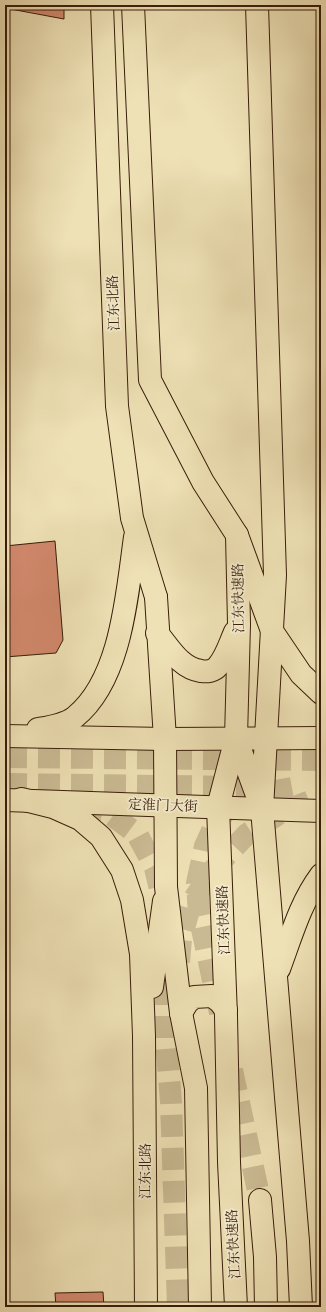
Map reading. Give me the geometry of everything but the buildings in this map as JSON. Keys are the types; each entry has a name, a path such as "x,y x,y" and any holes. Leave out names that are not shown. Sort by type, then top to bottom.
{"main road":[{"name":"江东北路","path":"102,5 117,406 132,518 156,597 157,632"},
{"path":"133,5 150,380 203,482 237,535 272,631 301,674 321,693"},
{"path":"257,5 275,575 262,809 298,1241 301,1307"},
{"path":"5,734 55,726 74,718 93,698 107,671 116,648 123,616 136,530"},
{"name":"江东快速路","path":"236,1307 229,1162 226,1010 218,807 236,738 239,624 237,535"},
{"path":"157,632 180,661 188,667 205,672 214,669 219,665 239,624"},
{"path":"157,632 164,739 166,887 181,1013 196,1088 200,1307"},
{"path":"5,734 164,739 321,738"},
{"path":"236,738 262,809"},
{"path":"13,799 53,807 80,820 100,837 122,870 132,900 140,954 144,1036"},
{"name":"定淮门大街","path":"13,799 321,811"},
{"path":"276,978 298,914 314,884 321,875"},
{"path":"144,1036 166,887"},
{"path":"181,1013 187,1002 194,997 212,996 220,1002 226,1010"},
{"name":"江东北路","path":"144,1036 146,1307"},
{"path":"260,1200 265,1257 266,1307"}],"tunnel":[{"path":"5,757 321,760"},
{"path":"5,784 242,787"},
{"path":"220,1013 199,915 197,883 205,846 217,820 234,804 254,795 292,788"},
{"path":"179,962 181,939 191,903 214,869 247,834 282,812 321,797"},
{"path":"82,805 109,813 137,834 155,868 162,898"},
{"path":"166,950 166,1038 171,1102 178,1307"},
{"path":"232,1070 260,1200"}]}
